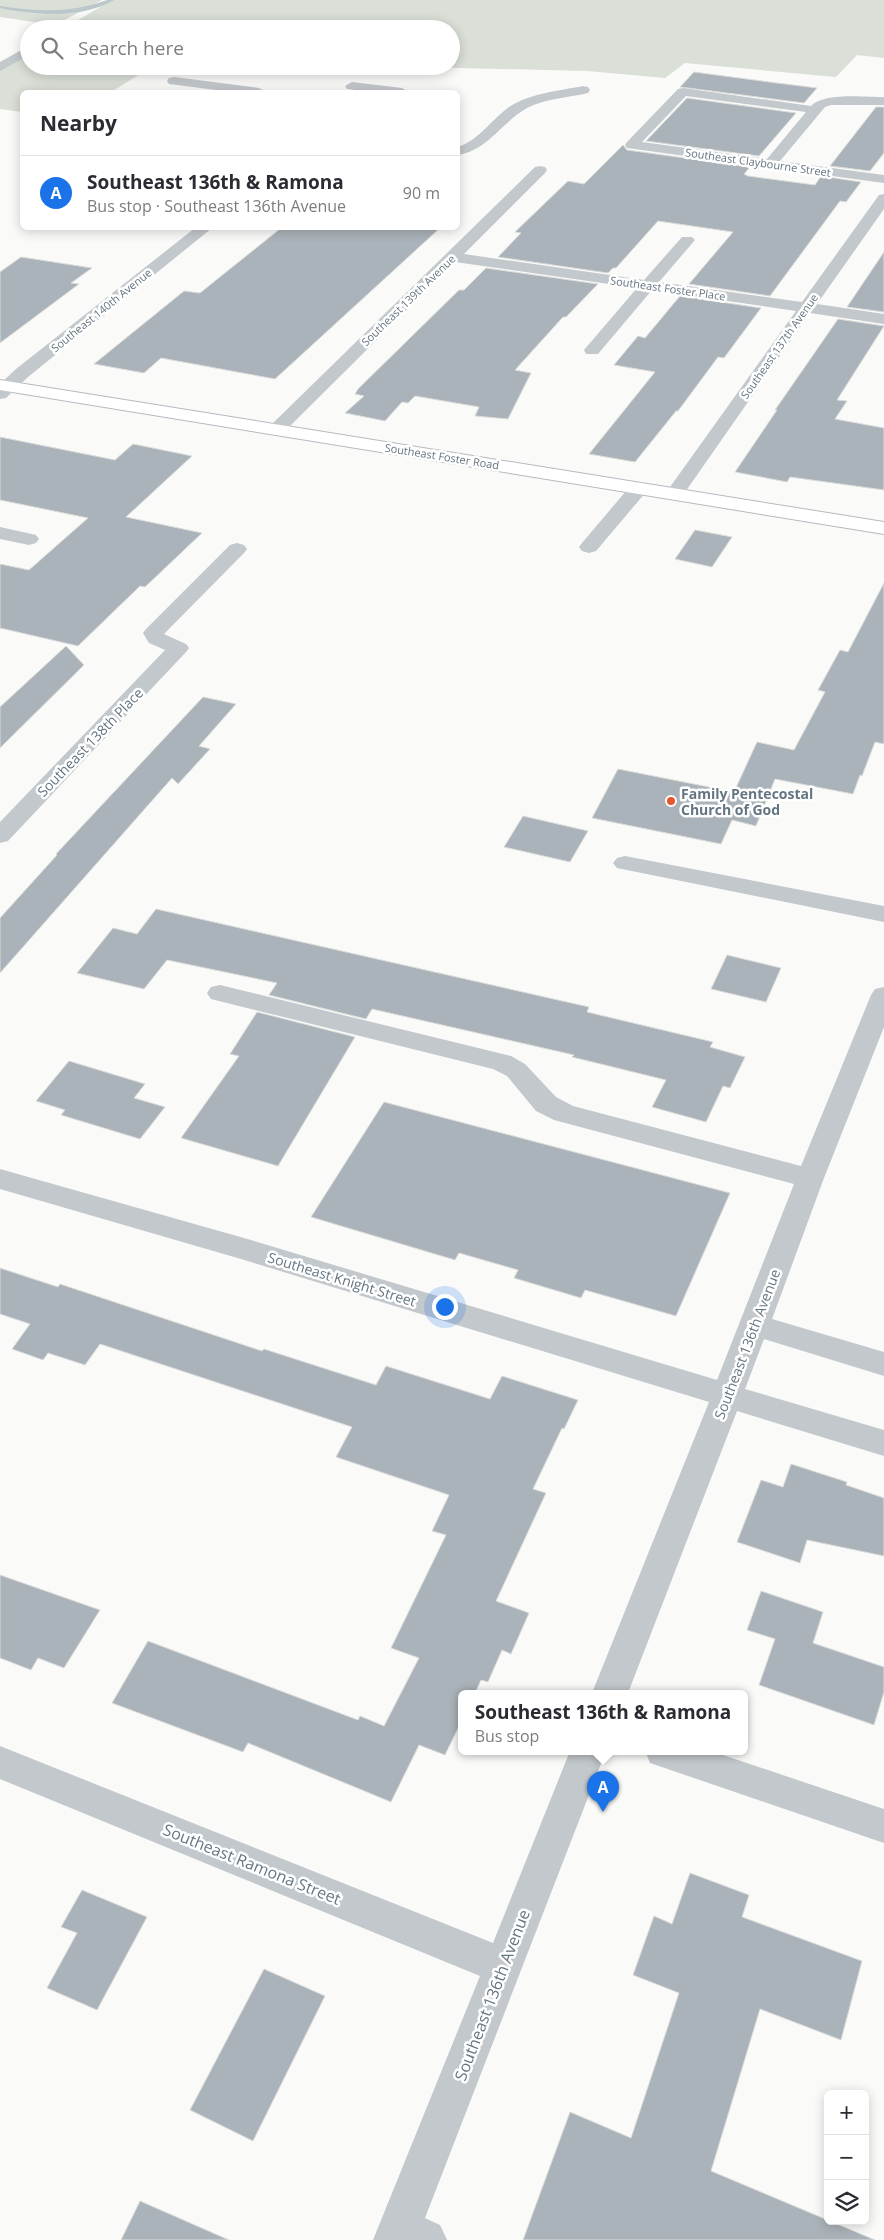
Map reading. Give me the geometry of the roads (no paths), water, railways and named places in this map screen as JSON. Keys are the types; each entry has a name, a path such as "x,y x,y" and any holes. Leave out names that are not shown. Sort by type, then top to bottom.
{"main road":[{"name":"Southeast Foster Road","path":"3,389 276,430 884,528"}],"street":[{"path":"0,67 20,55"},
{"path":"174,81 244,90"},
{"path":"352,86 366,90"},
{"path":"460,151 479,142 504,117 523,104 583,90"},
{"name":"Southeast Claybourne Street","path":"806,108 683,92 632,145 884,179"},
{"path":"770,164 820,104 831,101 884,101"},
{"name":"Southeast 139th Avenue","path":"276,430 540,170"},
{"name":"Southeast 137th Avenue","path":"674,494 884,198"},
{"name":"Southeast 140th Avenue","path":"3,389 201,230"},
{"path":"592,350 687,240"},
{"name":"Southeast Foster Place","path":"453,257 884,319"},
{"path":"589,547 639,488"},
{"path":"0,533 29,539"},
{"name":"Southeast 138th Place","path":"0,836 179,648 156,639 153,633 237,548"},
{"path":"625,863 884,914"},
{"path":"220,994 502,1062 516,1070 546,1104 564,1113 810,1178"},
{"name":"Southeast 136th Avenue","path":"611,1690 810,1178 874,1050 884,995"},
{"name":"Southeast Knight Street","path":"0,1179 244,1249 884,1443"},
{"path":"754,1326 884,1364"},
{"name":"Southeast 136th Avenue","path":"407,2236 503,1966 586,1755"},
{"path":"675,1755 884,1826"},
{"name":"Southeast Ramona Street","path":"0,1762 503,1966"}],"waterway":[{"path":"0,7 14,10 57,12 85,9 112,0"}],"place":[{"name":"Family Pentecostal Church of God","path":"671,801"},
{"name":"Southeast 136th & Ramona","path":"603,1812"}]}
